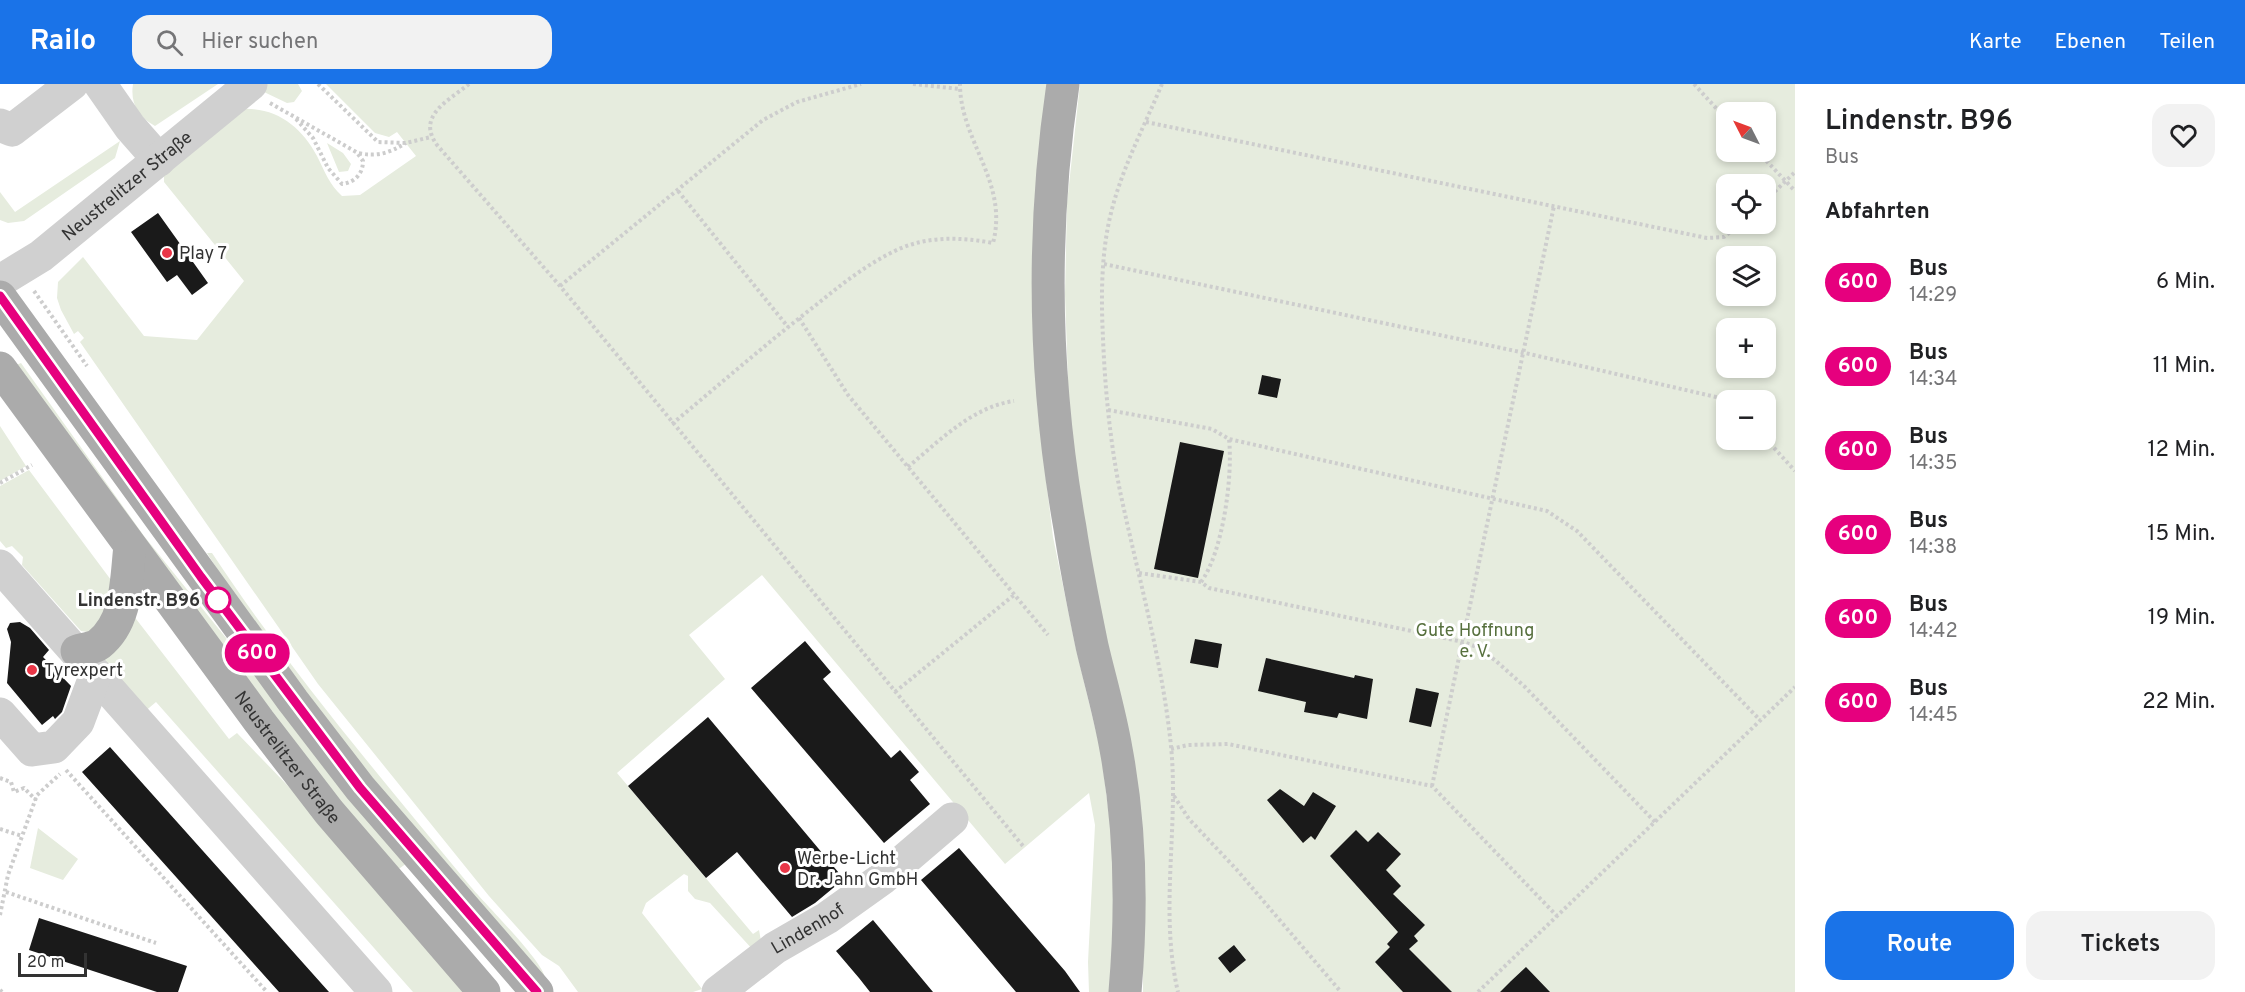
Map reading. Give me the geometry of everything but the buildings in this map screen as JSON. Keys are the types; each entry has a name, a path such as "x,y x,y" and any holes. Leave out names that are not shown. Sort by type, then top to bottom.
{"main road":[{"path":"1063,84 1049,203 1048,293 1053,410 1070,528 1092,645 1116,749 1128,838 1125,992"},
{"path":"0,297 201,577 353,779 537,992"},
{"name":"Neustrelitzer Straße","path":"0,368 259,722 329,812 484,992"},
{"path":"87,662 112,629 123,605 130,546"}],"street":[{"path":"0,125 12,130 72,84"},
{"path":"112,91 159,160"},
{"name":"Neustrelitzer Straße","path":"0,281 41,256 242,92"},
{"path":"0,566 376,992"},
{"path":"0,714 32,750 54,747 78,723 87,662"},
{"name":"Lindenhof","path":"718,992 775,948 827,918 883,878 952,819"}],"path":[{"path":"318,84 371,137 387,144 406,143 431,137"},
{"path":"469,84 436,110 431,119 431,137 560,286 1023,846"},
{"path":"560,286 762,120 777,111 826,92 861,84"},
{"path":"672,424 798,318 865,267 900,249 935,239 967,238 993,243 998,210 962,105 960,86 914,84"},
{"path":"1162,84 1122,174 1110,216 1101,303 1108,410 1120,489 1162,676 1171,748 1174,796 1169,891 1173,969 1178,992"},
{"path":"1694,84 1716,108"},
{"path":"242,92 294,116 358,153 374,156 389,153 406,143"},
{"path":"294,116 313,138 328,168 342,184 350,183 359,176 363,161 358,153"},
{"path":"1146,122 1707,238 1724,237 1728,234"},
{"path":"1768,162 1795,191"},
{"path":"1776,190 1795,172"},
{"path":"678,191 788,327"},
{"path":"1432,786 1554,206"},
{"path":"1104,264 1524,353 1716,397"},
{"path":"798,318 848,395 1048,634"},
{"path":"908,467 954,429 973,417 992,406 1014,401"},
{"path":"1108,410 1212,429 1229,440 1547,510 1577,531 1760,720"},
{"path":"1201,582 1215,550 1223,517 1231,457 1229,440"},
{"path":"1776,450 1795,471"},
{"path":"0,483 32,465"},
{"path":"1139,573 1201,582 1209,588 1463,642 1477,647 1525,687 1656,823"},
{"path":"894,692 1014,595"},
{"path":"1478,992 1795,687"},
{"path":"1171,748 1188,745 1228,744 1432,786 1557,916"},
{"path":"0,915 8,875 36,800 74,761"},
{"path":"66,769 267,992"},
{"path":"0,778 11,782 14,792 24,788 36,800"},
{"path":"1174,796 1189,819 1238,870 1341,992"},
{"path":"0,829 22,836"},
{"path":"6,892 156,943"}],"green space":[{"path":"133,84 218,84 155,126 136,109 132,91"},
{"path":"266,84 298,84 302,91 294,102 287,103 264,92"},
{"path":"326,84 1048,84 1033,293 1038,413 1053,537 1076,649 1101,752 1114,855 1113,962 1109,992 1089,992 1088,962 1095,825 1089,793 1005,864 762,575 689,635 725,679 617,773 753,934 759,930 761,941 754,951 710,903 695,899 688,891 688,876 684,874 646,903 642,913 702,989 693,992 578,992 559,966 542,955 489,896 318,684 80,342 84,338 78,331 74,334 57,298 58,282 83,257 144,336 197,340 244,281 164,182 164,176 241,109 265,111 286,120 295,127 311,145 330,182 342,196 360,195 416,156 397,132 389,137 375,133"},
{"name":"Gute Hoffnung e. V.","path":"1080,84 1795,84 1795,992 1143,992 1143,849 1083,525 1069,410 1065,294 1067,203"},
{"path":"120,141 115,158 24,221 8,223 0,220 0,192 15,212"},
{"path":"327,143 343,153 351,164 348,171 339,172"},
{"path":"21,363 144,536 407,863 396,871 340,804 16,365"},
{"path":"0,426 26,466 0,481"},
{"path":"29,470 114,584 115,597 93,633 81,631 22,565 23,557 12,546 6,548 0,541 0,486"},
{"path":"207,553 212,553 304,682 471,887 535,959 545,978 411,824 324,719 244,610"},
{"path":"133,615 229,739 237,733 316,815 469,992 413,992 156,702 143,713 101,656"},
{"path":"38,828 78,859 63,880 30,868"}],"bus line":[{"name":"600","path":"0,296 201,577 360,788 537,992"}],"place":[{"name":"Play 7","path":"167,253"},
{"name":"Lindenstr. B96","path":"218,600"},
{"name":"Tyrexpert","path":"32,670"},
{"name":"Werbe-Licht Dr. Jahn GmbH","path":"785,868"}]}
